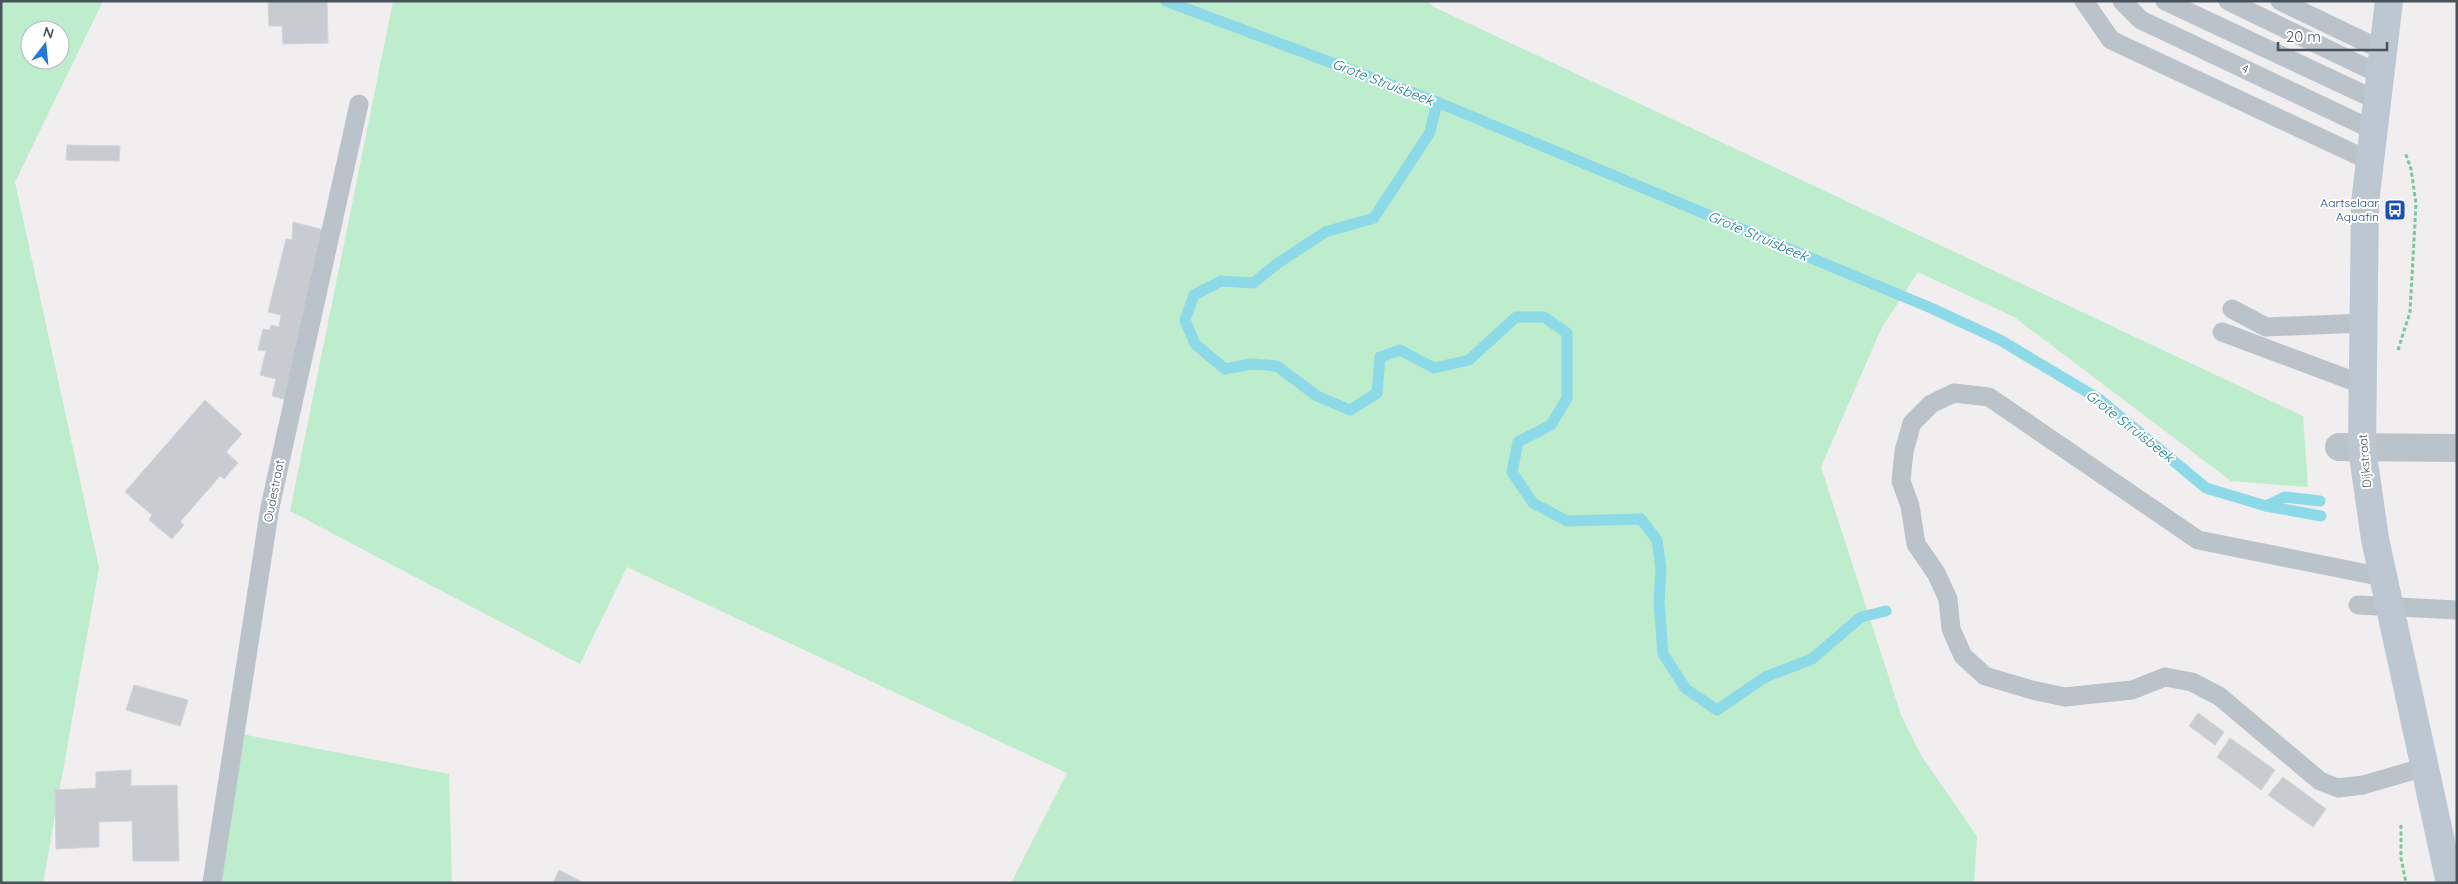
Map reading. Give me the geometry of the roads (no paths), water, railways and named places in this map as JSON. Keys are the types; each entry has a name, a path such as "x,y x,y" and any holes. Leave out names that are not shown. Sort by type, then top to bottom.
{"street":[{"name":"Dijkstraat","path":"2389,1 2365,203 2364,385 2350,447 2375,539 2450,883"},
{"path":"2350,447 2457,448"}],"lane":[{"path":"2084,1 2111,40 2370,160"},
{"name":"4","path":"2122,1 2141,20 2373,130"},
{"path":"2165,1 2379,75"},
{"path":"2228,1 2379,75"},
{"path":"2280,1 2379,75"},
{"name":"Oudestraat","path":"212,883 270,507 359,104"},
{"path":"2232,309 2266,327 2364,323"},
{"path":"2222,332 2364,385"},
{"path":"2383,577 2198,540 1989,397 1954,394 1931,404 1912,423 1904,451 1901,481 1910,506 1916,544 1936,573 1948,599 1951,629 1963,656 1985,676 2064,697 2132,690 2166,677 2192,682 2219,696 2320,780 2338,788 2363,785 2425,767"},
{"path":"2358,605 2457,610"}],"waterway":[{"name":"Grote Struisbeek","path":"1166,1 1437,102 1931,308 2000,340 2099,399 2206,488 2266,506 2321,516"},
{"path":"1437,102 1430,132 1374,218 1325,232 1278,263 1253,283 1221,281 1194,295 1185,320 1195,344 1225,369 1252,364 1277,366 1317,396 1350,410 1377,393 1380,357 1400,350 1434,368 1469,360 1516,317 1544,317 1567,333 1567,398 1551,425 1518,442 1512,472 1533,503 1567,521 1641,519 1657,540 1661,569 1659,602 1663,654 1686,689 1717,710 1765,677 1812,659 1861,617 1886,611"},
{"path":"2266,506 2285,497 2320,501"}],"place":[{"name":"Aartselaar Aquafin","path":"2395,210"}]}
